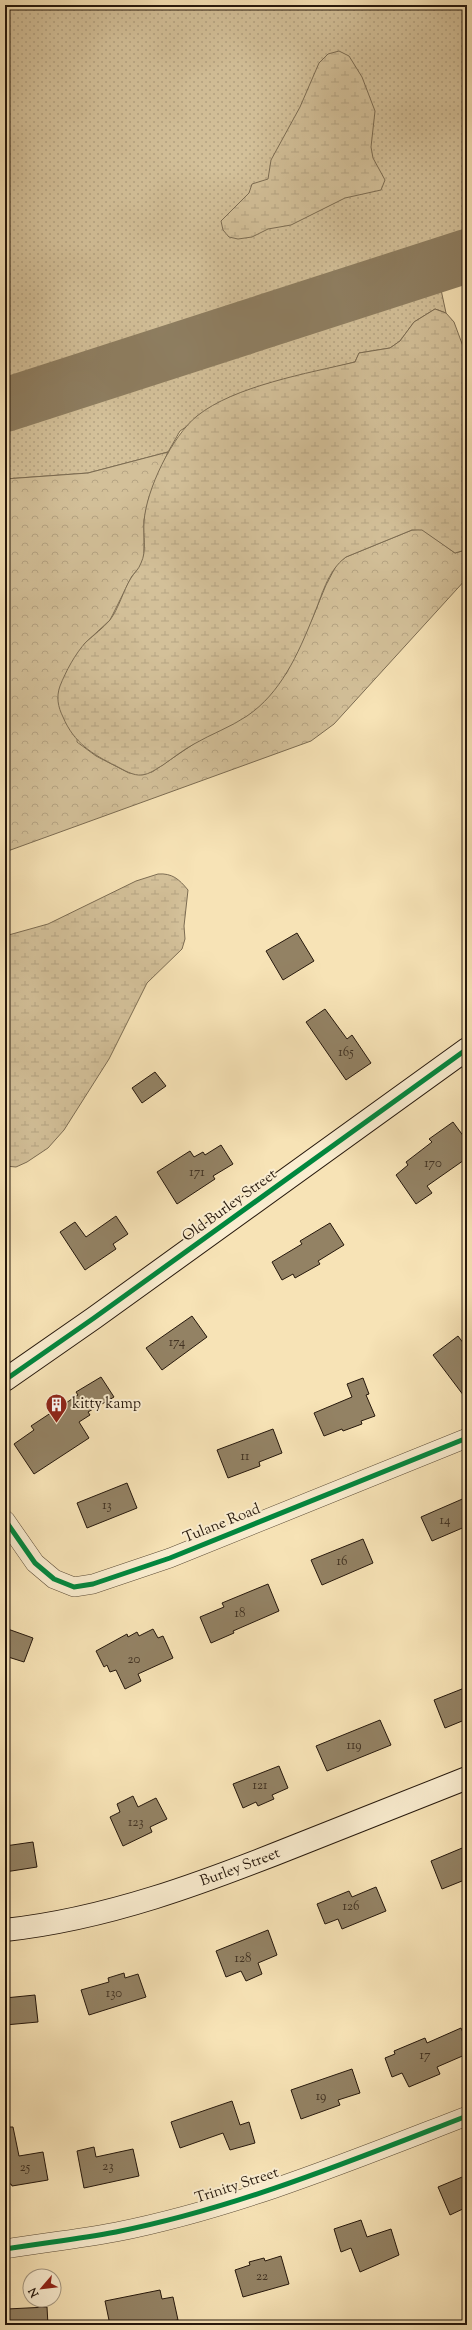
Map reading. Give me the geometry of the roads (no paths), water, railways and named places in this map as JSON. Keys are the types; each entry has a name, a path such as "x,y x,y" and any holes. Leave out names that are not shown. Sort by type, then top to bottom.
{"street":[{"name":"Old Burley Street","path":"5,1380 101,1314 467,1049"},
{"name":"Tulane Road","path":"5,1520 35,1563 54,1579 74,1587 93,1584 170,1558 467,1438"},
{"name":"Burley Street","path":"5,1930 49,1926 134,1905 241,1868 467,1778"},
{"name":"Trinity Street","path":"5,2248 116,2232 202,2210 310,2175 467,2116"}],"place":[{"name":"kitty kamp","path":"57,1424"}]}
